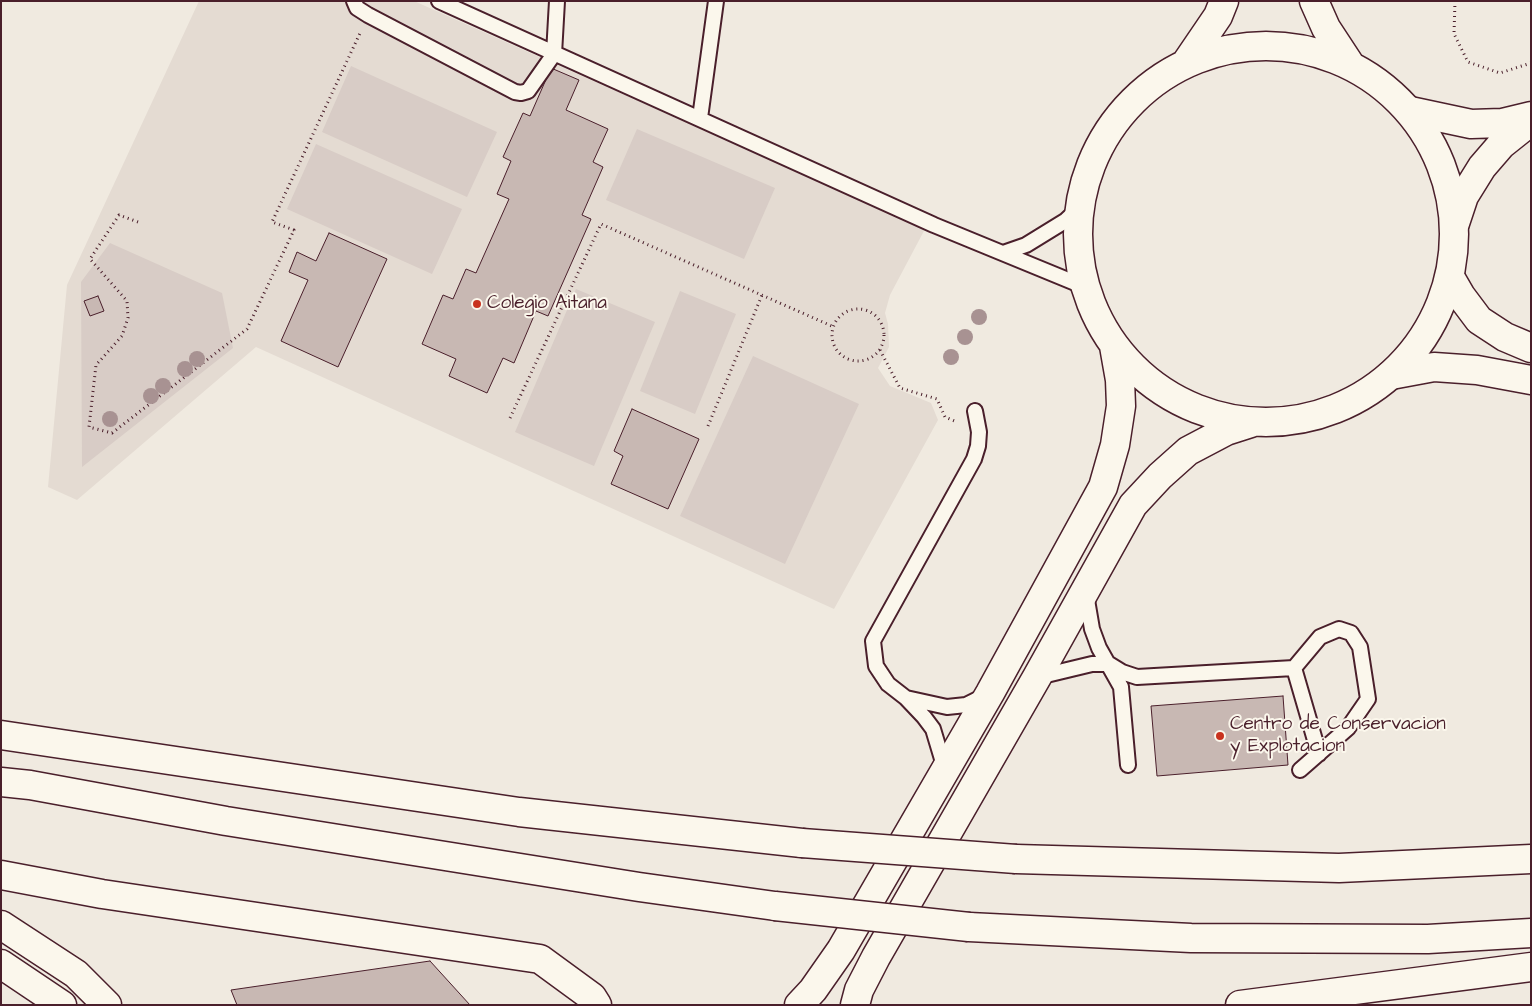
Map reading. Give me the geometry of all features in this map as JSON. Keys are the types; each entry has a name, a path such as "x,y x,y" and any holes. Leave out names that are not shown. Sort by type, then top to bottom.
{"main road":[{"path":"1186,63 1218,16 1224,1"},
{"path":"1314,1 1326,28 1349,63"},
{"path":"1267,45 1309,50 1349,63 1371,76 1392,92 1410,111 1428,136 1442,164 1451,193 1455,223 1450,277 1437,313 1417,346 1391,375 1361,396 1328,412 1292,420 1255,422 1222,417 1190,407 1161,391 1142,375 1113,344 1097,317 1085,287 1080,261 1078,234 1080,207 1089,171 1104,137 1126,107 1154,82 1186,63 1225,49 1267,45"},
{"path":"1410,111 1471,124 1502,123 1531,116"},
{"path":"1455,223 1464,196 1482,167 1501,145 1531,122"},
{"path":"1450,277 1461,296 1479,320 1505,337 1531,348"},
{"path":"799,1005 813,990 841,950 990,693 1103,487 1116,445 1121,406 1120,380 1113,344"},
{"path":"1391,375 1434,367 1477,370 1531,380"},
{"path":"855,1005 859,990 876,957 1037,677 1133,505 1160,476 1188,451 1226,431 1255,422"},
{"path":"1,735 520,812 802,843 1016,859 1339,868 1530,859"},
{"path":"1,782 30,785 235,822 629,885 775,906 969,927 1201,938 1428,939 1531,933"},
{"path":"1,875 112,895 540,959 592,997 597,1005"},
{"path":"1,925 76,974 107,1005"},
{"path":"1,964 62,1005"},
{"path":"1240,1005 1531,967"}],"lane":[{"path":"354,1 357,8 368,15 515,92 528,91 554,54 557,1"},
{"path":"439,1 934,225 1085,287"},
{"path":"700,118 716,1"},
{"path":"1003,253 1026,246 1065,221 1080,207"},
{"path":"945,769 933,729 906,698 888,684 876,666 874,641 974,459 978,446 979,432 976,411"},
{"path":"1085,591 1092,629 1099,648 1121,687 1128,765"},
{"path":"1037,677 1092,664 1109,664 1122,672 1137,676 1294,668 1320,637 1339,629 1351,633 1360,647 1368,699 1348,728 1300,770"},
{"path":"1294,668 1319,754"},
{"path":"906,698 947,707 966,705 990,693"}],"path":[{"path":"1454,1 1454,34 1468,62 1500,73 1531,63"},
{"path":"138,222 119,215 90,259 127,301 128,318 122,336 96,365 90,427 112,433 247,329 294,230 272,222 368,15"},
{"path":"510,418 600,224 834,326"},
{"path":"708,426 762,295"},
{"path":"852,309 862,309 877,317 885,332 884,342 880,350 875,356 859,362 843,357 833,343 834,326 838,319 852,309"},
{"path":"880,350 900,388 937,399 945,417 979,432"}],"shaded area":[{"name":"Colegio Aitana","path":"199,1 414,1 925,229 890,295 885,313 888,324 889,347 878,368 890,386 931,403 938,420 834,609 256,347 77,500 48,487 67,285"},
{"path":"351,66 497,132 467,197 322,132"},
{"path":"637,129 775,188 744,259 606,200"},
{"path":"316,144 462,209 432,274 287,209"},
{"path":"110,243 222,293 233,348 82,467 81,282"},
{"path":"576,289 655,322 594,466 515,432"},
{"path":"680,291 736,314 695,414 640,391"},
{"path":"753,356 859,404 785,564 680,516"}],"building":[{"path":"551,68 579,80 566,110 608,129 593,162 603,167 582,215 591,219 548,316 536,311 514,363 503,358 487,393 449,376 456,359 422,344 443,295 453,299 466,269 476,273 509,199 497,194 511,161 503,157 523,113 530,116"},
{"path":"329,233 387,259 338,367 281,341 308,280 289,272 297,252 316,261"},
{"path":"98,296 104,311 90,316 84,301"},
{"path":"632,409 699,439 668,509 611,484 623,456 614,451"},
{"name":"Centro de Conservacion y Explotacion","path":"1283,696 1288,765 1157,776 1151,706"},
{"path":"430,961 470,1005 237,1005 231,990"}],"place":[{"name":"Colegio Aitana","path":"477,304"},
{"name":"Centro de Conservacion y Explotacion","path":"1220,736"}]}
